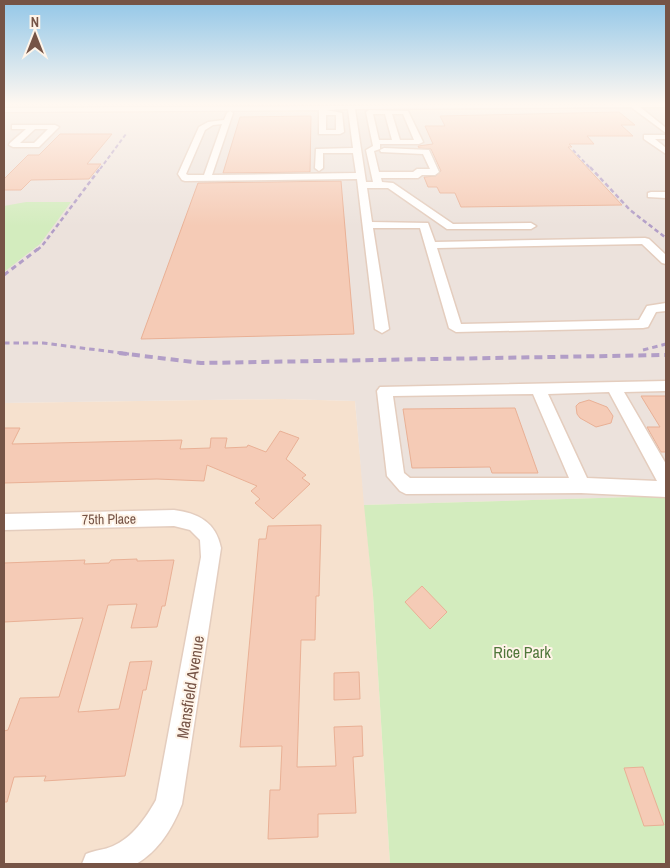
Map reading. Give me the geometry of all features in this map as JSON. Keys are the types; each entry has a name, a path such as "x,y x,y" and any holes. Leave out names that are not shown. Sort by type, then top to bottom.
{"street":[{"path":"14,145 37,145"},
{"path":"195,145 182,174 185,178 377,180 418,175 417,172 435,172 426,152 410,152 409,150 374,146"},
{"path":"207,178 219,145"},
{"path":"356,145 382,329"},
{"path":"319,168 319,151 383,145"},
{"path":"374,146 377,180"},
{"path":"338,150 338,160"},
{"path":"377,180 390,185 451,227 531,226"},
{"path":"651,195 666,195"},
{"path":"368,225 424,225 456,328 643,324 652,310 666,306"},
{"path":"430,245 645,241 666,261"},
{"path":"666,386 385,391 396,476 406,486 581,484 666,489"},
{"path":"614,387 666,480"},
{"path":"538,389 581,484"},
{"name":"75th Place","path":"4,522 174,518 186,519 197,523 208,534"},
{"name":"Mansfield Avenue","path":"150,835 161,820 169,804 175,781 211,557 212,543 208,534"},
{"path":"96,864 121,858 150,835"}],"shaded area":[{"path":"4,145 666,145 666,496 364,505 355,401 282,399 4,403"},
{"path":"282,399 355,401 373,595 390,864 4,864 4,403"}],"green space":[{"path":"26,202 71,202 40,244 4,272 4,206"},
{"name":"Rice Park","path":"666,496 666,864 390,864 373,595 364,505"}],"building":[{"path":"49,145 103,145 87,164 101,164 89,179 31,180 21,190 4,190 4,179 28,155 39,155"},
{"path":"232,145 310,145 310,172 223,173"},
{"path":"570,145 572,147 568,147 622,205 461,207 455,193 440,193 437,187 428,187 424,177 436,176 441,171 431,149 419,148 418,146"},
{"path":"341,181 354,334 141,339 198,183"},
{"path":"641,396 666,396 666,452 661,452 647,427 660,427"},
{"path":"589,400 607,407 613,416 611,423 596,427 580,418 577,414 576,406"},
{"path":"515,408 538,473 492,473 490,467 412,468 403,409"},
{"path":"4,428 20,428 12,444 182,440 180,449 210,448 211,438 227,438 225,448 247,447 248,445 266,452 280,431 299,438 286,459 306,475 302,478 310,484 273,519 255,503 260,499 251,491 257,486 207,465 204,481 157,479 4,483"},
{"path":"321,525 319,596 316,596 315,640 301,640 297,767 336,766 334,727 362,726 363,756 353,757 356,813 318,814 318,837 268,839 270,790 280,790 282,746 240,747 259,539 266,539 268,526"},
{"path":"137,559 137,561 174,560 165,606 162,606 157,627 131,628 137,604 108,605 78,712 119,709 130,662 152,661 146,690 143,690 125,776 44,781 46,776 14,777 7,802 4,802 4,731 8,730 20,698 59,697 83,618 4,622 4,563 85,560 84,564"},
{"path":"422,586 447,612 430,629 405,602"},
{"path":"359,672 360,699 334,700 334,673"},
{"path":"643,767 664,825 644,826 624,768"}],"railway":[{"path":"100,169 118,145"},
{"path":"573,150 591,169"},
{"path":"37,250 42,246 101,167"},
{"path":"590,167 630,210 666,238"},
{"path":"4,275 38,249"},
{"path":"4,343 43,343 129,354"},
{"path":"643,350 666,344"},
{"path":"119,353 201,363 666,355"}]}
